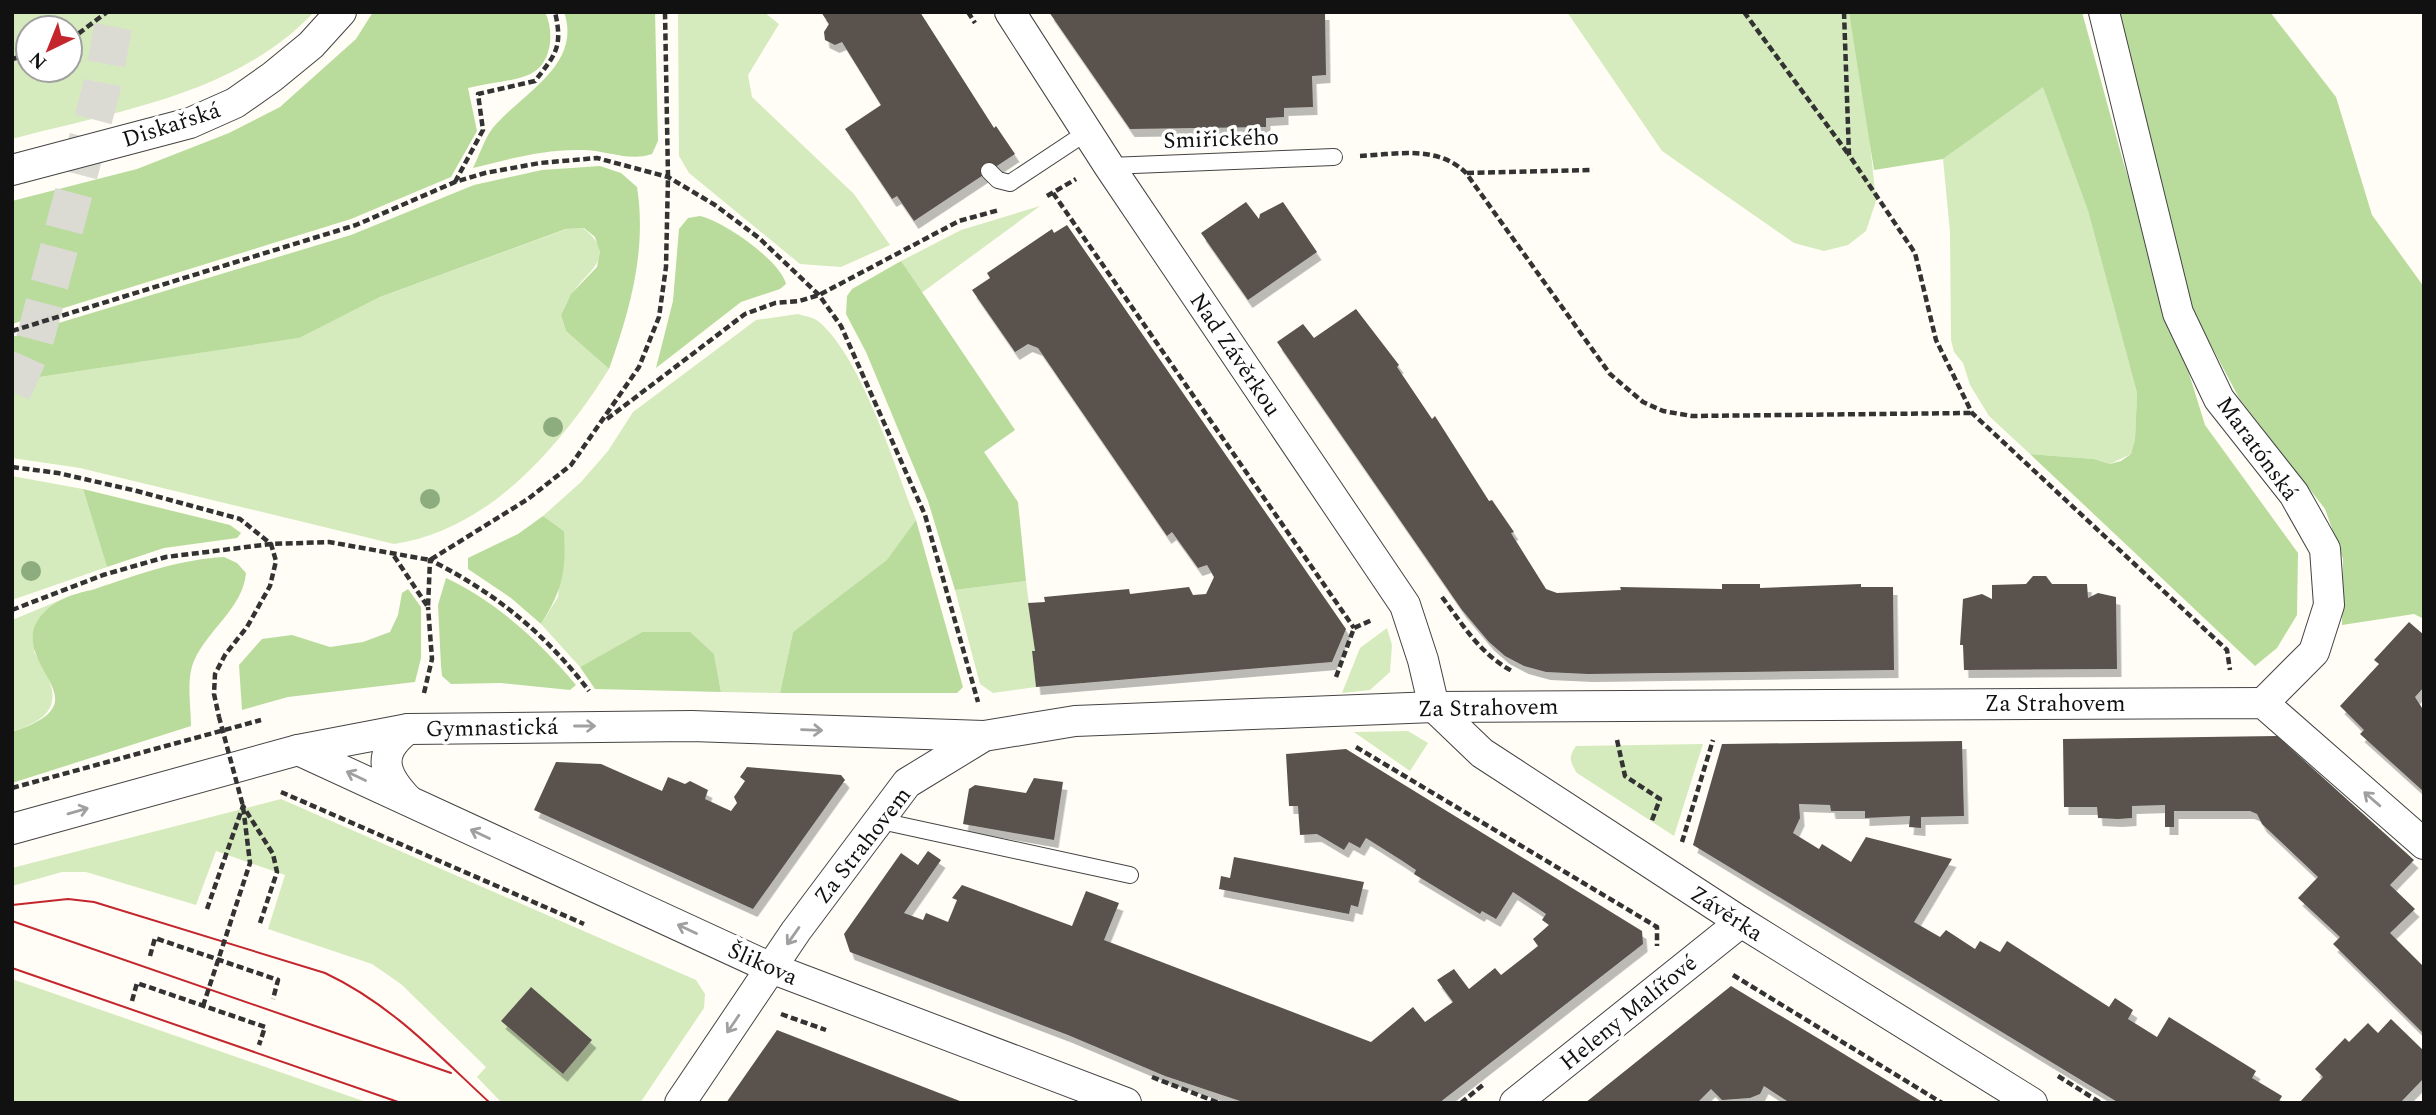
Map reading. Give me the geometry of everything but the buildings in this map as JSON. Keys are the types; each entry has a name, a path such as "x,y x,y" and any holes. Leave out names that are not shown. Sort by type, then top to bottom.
{"street":[{"name":"Diskařská","path":"12,170 190,123 235,103 311,45 341,12"},
{"name":"Nad Závěrkou","path":"1010,12 1109,166 1405,606 1423,660 1434,707"},
{"name":"Maratónská","path":"2104,12 2178,313 2220,399 2294,494 2325,549 2329,605 2314,652 2263,704"},
{"name":"Za Strahovem","path":"680,1103 771,968 907,783 984,736 1075,721 1434,707 2263,704"},
{"path":"2263,704 2424,844"},
{"name":"Závěrka","path":"1434,707 1482,753 1741,922 2032,1103"},
{"name":"Gymnastická","path":"12,829 298,750 408,729 692,726 984,736"},
{"name":"Šlikova","path":"408,729 393,740 386,763 388,776 409,800"},
{"name":"Šlikova","path":"298,750 771,968 1126,1103"},
{"name":"Heleny Malířové","path":"1516,1103 1741,922"}],"lane":[{"path":"989,170 998,180 1010,183 1087,132"},
{"name":"Smiřického","path":"1109,166 1334,157"},
{"path":"881,821 1130,875"}],"path":[{"path":"84,29 107,12"},
{"path":"455,182 483,130 478,94 535,81 553,58 560,36 555,12"},
{"path":"430,560 539,491 571,465 604,422 639,366 659,317 666,267 668,177 665,12"},
{"path":"1744,12 1849,155 1915,253 1936,340 1972,413 2227,650 2232,680"},
{"path":"1844,12 1849,155"},
{"path":"1334,157 1440,155 1455,162 1466,173 1610,374 1643,402 1663,411 1692,416 1972,413"},
{"path":"12,331 356,225 455,182 485,173 540,163 597,158 668,177 715,205 759,238 819,295 841,326 925,516 978,703"},
{"path":"1044,197 1081,176 1109,166"},
{"path":"1466,173 1593,170"},
{"path":"1053,193 1354,628"},
{"path":"604,422 745,314 775,303 799,301 819,295 959,221 1010,208"},
{"path":"12,467 58,473 137,491 240,519 271,544 276,561 270,586 247,627 225,655 215,674 214,694 243,806 250,863 202,1006"},
{"path":"12,610 103,575 166,557 271,544 328,542 430,560 475,583 561,654 593,696"},
{"path":"393,555 428,607"},
{"path":"425,693 432,659 428,607 430,560"},
{"path":"12,788 264,720"},
{"path":"1670,840 1681,846 1716,730"},
{"path":"1616,732 1625,776 1660,799 1649,827 1638,820"},
{"path":"1347,741 1657,927 1657,949"},
{"path":"281,792 596,930"},
{"path":"207,909 243,806"},
{"path":"243,806 273,854 277,872 260,926"},
{"path":"150,956 155,938 278,981 272,999"},
{"path":"1734,974 1942,1103"},
{"path":"132,1001 137,983 265,1027 259,1045"},
{"path":"2054,1074 2101,1103"}],"green space":[{"path":"12,12 314,12 283,40 249,63 212,81 133,108 12,139"},
{"path":"373,12 545,12 550,29 549,48 542,64 528,75 468,88 477,131 451,177 351,219 12,324 12,201 137,169 229,133 280,107 356,39"},
{"path":"564,12 655,12 658,141 652,154 634,157 591,150 554,151 473,168 492,129 557,64 565,48 567,31"},
{"path":"678,12 764,12 779,24 748,75 752,97 854,194 890,245 841,267 800,264 689,173 679,156"},
{"path":"1567,12 1849,12 1866,104 1876,201 1866,231 1848,245 1824,251 1794,243 1662,151"},
{"path":"1849,12 2082,12 2123,161 2205,425 2298,553 2297,615 2277,648 2255,666 2030,454 2094,459 2110,464 2121,461 2131,454 2135,439 2137,393 2088,211 2043,87 1943,159 1874,170"},
{"path":"2119,12 2270,12 2336,97 2372,215 2424,287 2424,619 2414,614 2342,625 2343,559 2325,509 2239,398 2178,283"},
{"path":"2043,86 2088,211 2137,393 2135,439 2131,454 2110,464 2094,459 2030,454 1989,416 1970,385 1963,363 1954,352 1951,340 1950,232 1943,159"},
{"path":"600,166 621,173 637,187 640,210 635,280 609,369 566,331 561,315 571,294 597,267 600,252 595,237 584,228 566,229 380,297 299,338 33,378 17,377 12,373 12,337 351,235 474,185 542,170"},
{"path":"1040,206 920,294 901,261 961,230"},
{"path":"700,216 736,233 762,253 782,274 786,284 780,289 741,302 656,368 673,301 679,229 688,218"},
{"path":"583,228 594,238 600,255 592,270 571,295 561,315 566,331 609,369 568,427 519,480 491,503 461,522 429,536 394,544 80,468 12,458 12,373 17,377 33,378 298,338 380,297 567,229"},
{"path":"901,261 1015,430 984,452 1018,502 1026,581 955,590 928,501 866,352 846,314 847,296 852,289"},
{"path":"798,314 818,321 834,337 848,359 875,414 916,520 888,560 793,632 780,693 721,692 714,654 642,632 580,667 541,624 558,597 564,531 543,516 581,482 608,451 633,412 756,320"},
{"path":"12,476 83,489 107,567 12,600"},
{"path":"83,489 230,525 241,533 237,538 164,548 107,567"},
{"path":"543,516 564,531 564,558 562,580 541,624 511,598 468,569 468,558 518,534"},
{"path":"916,520 963,687 957,693 780,693 793,632 887,560"},
{"path":"224,557 237,563 246,573 239,597 194,661 190,684 191,726 12,783 12,732 37,721 51,711 55,700 53,688 34,648 34,628 43,614 67,597 142,573 175,564"},
{"path":"446,578 465,587 517,624 576,685 570,690 501,683 451,684 442,676 438,605"},
{"path":"1026,581 1035,651 1032,652 1036,687 993,693 980,684 955,590"},
{"path":"408,589 421,607 421,658 415,682 288,697 242,710 239,665 262,639 292,635 330,647 363,642 390,632 398,615 402,593"},
{"path":"63,599 34,652 49,679 52,701 49,710 41,718 12,732 12,620"},
{"path":"1387,628 1392,645 1390,672 1370,690 1342,693 1360,648"},
{"path":"642,632 690,632 714,654 721,692 595,689 580,667"},
{"path":"1408,731 1428,743 1410,771 1354,732"},
{"path":"1703,744 1674,836 1577,773 1571,760 1576,746"},
{"path":"281,799 696,980 705,994 704,1008 640,1103 502,1103 477,1077 486,1067 401,984 372,964 268,929 285,875 216,851 196,905 86,872 62,872 12,886 12,868","holes":["530,988 592,1040 563,1074 501,1021"]},
{"path":"12,979 369,1103 12,1103"}],"tunnel":[{"path":"12,392 34,343 102,86 116,12"}],"tram line":[{"path":"12,905 68,899 94,902 325,973 349,985 392,1015 490,1103"},
{"path":"12,921 451,1073"},
{"path":"12,968 401,1103"}]}
